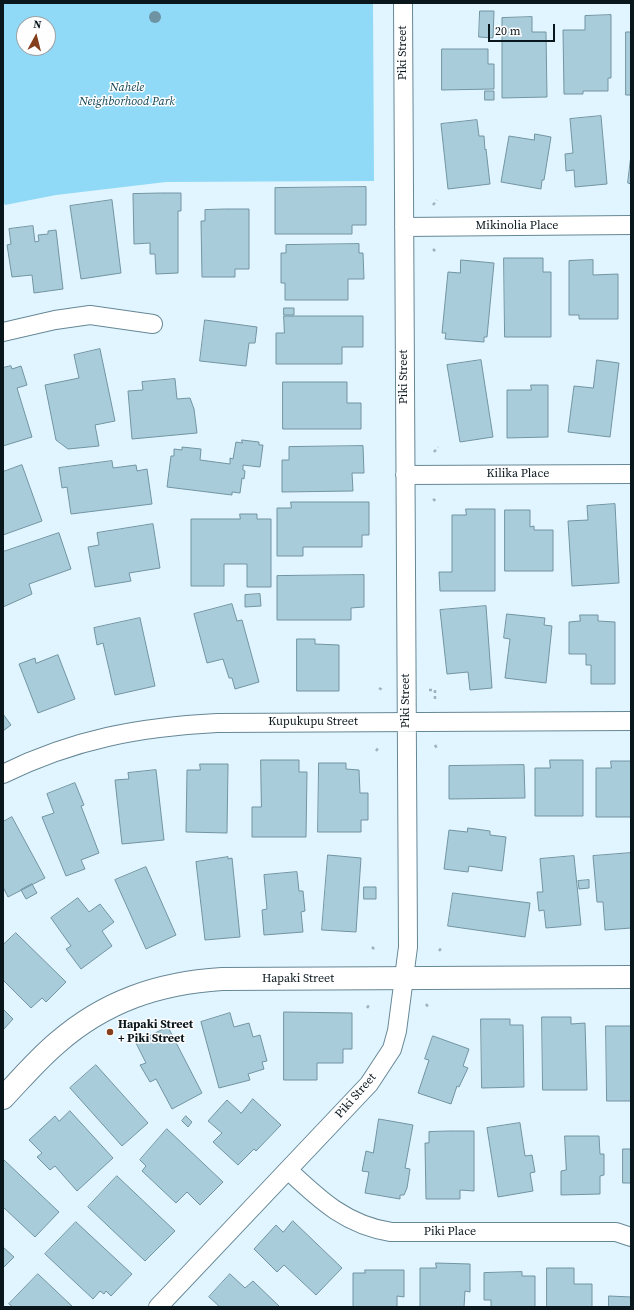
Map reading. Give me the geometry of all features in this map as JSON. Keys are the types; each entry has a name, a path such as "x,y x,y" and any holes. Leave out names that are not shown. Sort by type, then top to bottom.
{"street":[{"name":"Piki Street","path":"158,1307 369,1084 392,1049 397,1031 408,947 403,3"},
{"name":"Mikinolia Place","path":"404,226 631,225"},
{"path":"3,332 55,320 90,315 153,324"},
{"name":"Kilika Place","path":"405,475 631,474"},
{"name":"Kupukupu Street","path":"3,774 43,756 79,744 141,729 217,722 631,721"},
{"name":"Hapaki Street","path":"3,1098 56,1043 86,1021 114,1005 160,987 198,980 222,979 631,977"},
{"name":"Piki Place","path":"288,1170 325,1204 358,1224 375,1230 391,1232 616,1232 631,1237"}],"path":[{"path":"433,205 437,200"},
{"path":"433,248 437,253"},
{"path":"434,452 438,448"},
{"path":"433,499 437,502"},
{"path":"378,688 384,691"},
{"path":"429,690 436,690 435,699"},
{"path":"435,745 438,750"},
{"path":"376,751 379,747"},
{"path":"438,951 442,947"},
{"path":"372,948 376,951"},
{"path":"367,1008 370,1004"},
{"path":"426,1004 429,1008"}],"green space":[{"name":"Nahele Neighborhood Park","path":"3,3 373,3 374,181 166,182 56,195 5,205 3,201"}],"building":[{"path":"480,11 494,11 493,38 479,37"},
{"path":"611,15 611,78 608,78 608,91 583,91 583,94 564,94 563,30 585,30 585,16"},
{"path":"532,17 532,32 546,32 547,97 502,98 502,18"},
{"path":"626,32 631,32 631,95 626,95"},
{"path":"442,49 488,49 488,64 494,64 494,89 442,90"},
{"path":"485,91 494,91 494,100 485,100"},
{"path":"601,116 607,184 575,187 574,170 566,171 565,154 573,153 570,119"},
{"path":"477,120 479,136 484,136 490,184 448,189 441,124"},
{"path":"535,134 551,137 544,180 542,180 541,189 501,182 509,136 534,140"},
{"path":"631,155 631,184 628,183"},
{"path":"366,187 366,225 352,225 352,234 275,234 275,188"},
{"path":"181,193 181,211 178,211 178,273 156,274 155,254 150,254 150,243 134,244 133,194"},
{"path":"112,200 121,273 81,279 70,206"},
{"path":"249,209 249,269 235,269 235,277 202,277 201,221 205,221 205,210"},
{"path":"33,226 35,242 39,241 38,235 48,234 48,231 56,230 63,289 34,293 32,275 12,277 7,245 11,244 9,229"},
{"path":"359,244 359,253 363,253 364,279 348,279 348,300 285,300 285,283 281,283 281,253 286,253 286,245"},
{"path":"504,258 543,258 543,272 551,272 551,337 505,337"},
{"path":"461,260 494,263 487,337 484,337 484,342 445,339 446,333 442,333 448,272 460,273"},
{"path":"593,260 593,275 618,274 618,319 579,319 579,315 569,315 569,261"},
{"path":"284,308 294,308 294,315 284,315"},
{"path":"284,316 363,316 363,347 342,347 342,364 276,364 276,333 284,333"},
{"path":"205,320 257,327 255,343 249,343 246,366 200,361"},
{"path":"100,349 115,421 95,425 99,446 68,449 56,440 45,385 79,378 74,355"},
{"path":"481,360 493,437 460,442 447,365"},
{"path":"597,360 619,363 610,437 568,432 574,386 593,388"},
{"path":"11,366 12,369 21,366 27,385 17,388 32,437 3,446 3,368"},
{"path":"175,379 177,399 190,398 194,409 197,433 132,439 128,391 143,390 142,382"},
{"path":"283,382 347,382 347,403 361,403 361,429 283,429"},
{"path":"531,385 548,385 548,437 507,438 507,390 531,390"},
{"path":"242,440 259,442 259,445 263,445 260,467 243,465 243,470 245,471 244,479 242,478 240,493 232,492 232,495 167,487 171,456 174,456 174,449 182,450 182,447 201,449 200,460 230,464 230,458 233,459 236,442 242,443"},
{"path":"363,446 364,473 352,473 353,491 282,492 282,460 289,460 289,447"},
{"path":"112,461 113,468 136,465 137,471 147,469 152,504 71,514 67,487 62,488 59,468"},
{"path":"22,465 42,521 3,535 3,472"},
{"path":"291,502 369,502 369,535 362,535 362,547 303,547 303,556 277,556 277,508 291,508"},
{"path":"615,504 619,583 572,586 568,521 588,520 587,506"},
{"path":"466,509 495,509 495,591 440,591 439,572 452,572 452,515 466,515"},
{"path":"505,510 530,510 530,527 534,526 534,530 553,530 553,571 505,571"},
{"path":"240,514 257,514 257,519 271,519 271,587 247,587 247,564 224,564 224,586 191,586 191,519 240,519"},
{"path":"153,524 160,568 129,573 131,581 95,587 88,547 99,545 97,533"},
{"path":"59,533 71,569 29,584 32,594 3,607 3,552"},
{"path":"364,575 364,607 351,608 351,620 277,620 277,576"},
{"path":"260,594 261,606 245,607 245,595"},
{"path":"232,604 237,621 242,620 259,682 235,689 232,678 229,678 223,659 207,663 194,614"},
{"path":"486,606 492,688 470,690 468,672 447,674 440,610"},
{"path":"507,614 545,618 544,625 552,626 546,683 505,678 510,639 504,638"},
{"path":"580,615 598,615 598,621 615,622 615,684 591,684 591,665 586,665 586,654 569,654 569,622 580,621"},
{"path":"140,618 155,686 115,695 103,643 97,645 94,628"},
{"path":"297,639 315,639 315,644 339,645 339,691 297,691"},
{"path":"58,655 75,699 38,713 19,664 35,658 36,663"},
{"path":"3,714 11,725 3,731"},
{"path":"261,760 299,760 299,772 307,772 306,837 252,837 252,807 261,807"},
{"path":"550,760 583,760 583,816 535,816 535,768 550,768"},
{"path":"611,761 631,761 631,817 596,817 596,768 611,768"},
{"path":"319,763 346,763 346,769 359,770 360,793 368,793 368,820 361,820 361,832 318,832"},
{"path":"200,764 228,764 227,833 186,832 187,770 200,770"},
{"path":"524,765 525,798 449,799 449,766"},
{"path":"156,770 164,840 122,844 115,780 129,779 128,773"},
{"path":"75,783 84,805 81,806 99,853 81,860 85,869 66,876 42,817 54,813 47,794"},
{"path":"12,817 45,878 8,897 3,887 3,822"},
{"path":"468,828 490,831 490,835 506,837 502,871 469,866 468,872 444,869 449,830 467,832"},
{"path":"631,853 631,928 605,930 603,902 597,902 593,856"},
{"path":"328,855 361,858 356,932 322,930"},
{"path":"574,856 581,925 546,928 544,910 539,911 537,892 543,892 540,859"},
{"path":"228,857 228,859 232,858 240,937 205,940 196,862"},
{"path":"146,867 176,935 146,949 115,880"},
{"path":"297,872 299,891 303,891 305,911 301,912 303,932 264,935 262,910 267,909 264,875"},
{"path":"589,880 589,888 579,889 578,881"},
{"path":"32,884 37,893 26,899 21,890"},
{"path":"364,887 376,887 376,899 364,899"},
{"path":"453,893 530,903 525,937 448,926"},
{"path":"78,898 89,912 100,904 114,922 102,931 112,946 81,969 66,949 71,946 51,918"},
{"path":"16,933 66,982 46,1002 42,998 31,1008 3,980 3,945"},
{"path":"3,1009 13,1019 3,1030"},
{"path":"284,1012 352,1013 352,1049 343,1049 343,1063 317,1063 317,1080 284,1080"},
{"path":"230,1013 234,1027 249,1023 253,1037 260,1035 267,1061 262,1062 264,1069 248,1074 250,1080 219,1088 201,1022"},
{"path":"542,1017 571,1017 571,1024 585,1023 587,1090 543,1090"},
{"path":"481,1019 510,1019 510,1025 523,1025 524,1087 482,1088"},
{"path":"606,1026 631,1026 631,1101 607,1101"},
{"path":"168,1027 202,1093 172,1109 156,1079 150,1082 140,1065 146,1063 136,1043"},
{"path":"433,1036 469,1049 463,1066 468,1068 459,1087 457,1086 451,1104 418,1093 429,1060 425,1059"},
{"path":"96,1065 148,1123 122,1146 70,1088"},
{"path":"253,1099 281,1125 256,1151 254,1149 238,1165 213,1142 222,1133 208,1121 227,1100 241,1113"},
{"path":"70,1111 113,1158 77,1191 55,1166 50,1170 37,1157 42,1153 29,1140 55,1116 59,1121"},
{"path":"186,1116 192,1122 188,1127 182,1121"},
{"path":"379,1119 413,1125 405,1168 410,1169 407,1188 404,1195 400,1195 400,1199 365,1193 369,1172 362,1171 366,1151 373,1153"},
{"path":"520,1123 525,1156 532,1155 535,1172 530,1173 533,1191 498,1197 487,1128"},
{"path":"167,1129 223,1182 200,1205 187,1192 176,1203 142,1171 146,1166 140,1160"},
{"path":"474,1131 474,1191 460,1190 460,1199 426,1199 425,1143 429,1143 429,1132"},
{"path":"565,1136 599,1136 600,1154 604,1154 604,1175 600,1176 600,1194 561,1195 561,1171 566,1170"},
{"path":"623,1149 631,1149 631,1183 623,1183"},
{"path":"3,1159 59,1212 35,1237 3,1207"},
{"path":"117,1176 175,1231 145,1261 88,1207"},
{"path":"293,1221 342,1268 316,1295 284,1265 277,1272 254,1249 276,1225 283,1232"},
{"path":"76,1222 132,1274 111,1296 106,1291 104,1294 100,1291 93,1299 45,1254"},
{"path":"3,1247 14,1257 3,1268"},
{"path":"436,1263 470,1264 470,1292 465,1291 464,1307 420,1307 420,1268 436,1268"},
{"path":"547,1268 574,1268 574,1284 592,1284 592,1307 547,1307"},
{"path":"365,1270 404,1270 404,1297 397,1296 397,1307 353,1307 353,1273 365,1273"},
{"path":"522,1272 522,1276 535,1276 535,1307 491,1307 491,1300 484,1300 484,1273"},
{"path":"38,1274 73,1307 13,1307 9,1304"},
{"path":"230,1274 245,1288 253,1281 280,1307 220,1307 209,1297"},
{"path":"609,1296 631,1297 631,1307 609,1307"}],"place":[{"name":"Hapaki Street + Piki Street","path":"110,1032"}]}
